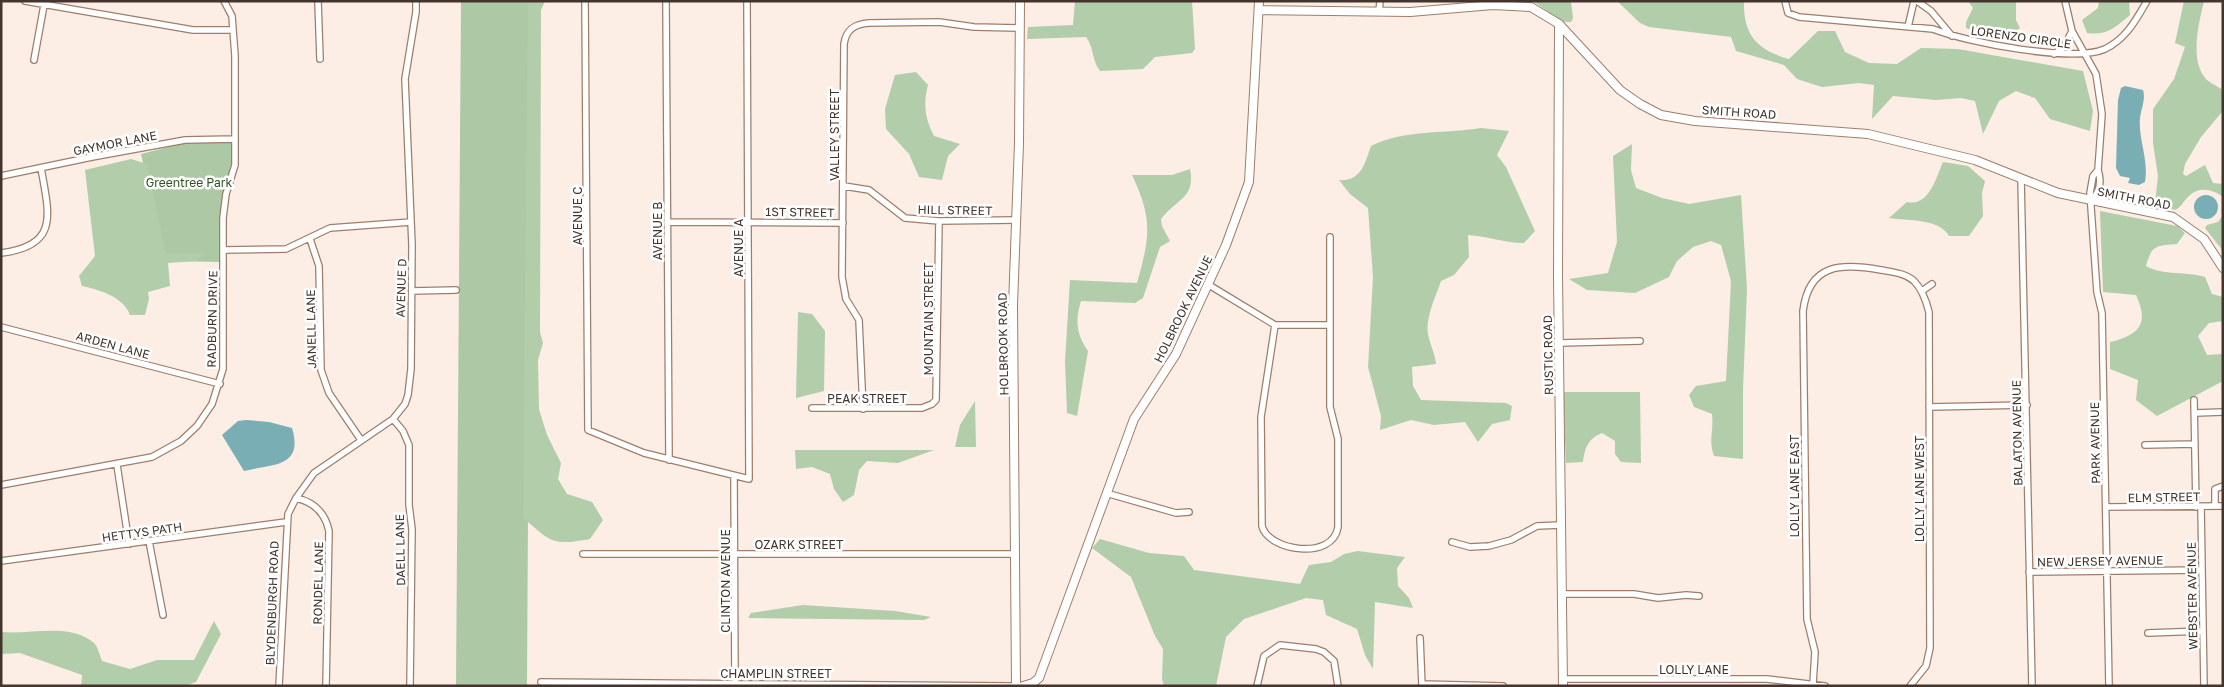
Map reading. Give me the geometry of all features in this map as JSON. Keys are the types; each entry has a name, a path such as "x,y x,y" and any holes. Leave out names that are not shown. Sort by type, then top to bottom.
{"street":[{"path":"25,1 193,30 233,30"},
{"name":"RADBURN DRIVE","path":"1,485 75,473 96,466 117,465 152,457 181,442 207,415 220,384 223,369 223,218 226,194 235,165 235,56 232,16 224,1"},
{"path":"318,1 320,59"},
{"name":"AVENUE D","path":"286,522 296,498 314,474 393,419 405,404 410,384 411,222 405,80 416,12 416,1"},
{"name":"AVENUE C","path":"585,1 588,430 644,453 669,460"},
{"name":"AVENUE B","path":"666,1 669,460"},
{"name":"AVENUE A","path":"734,477 749,479 747,1"},
{"name":"HOLBROOK ROAD","path":"1016,686 1014,220 1018,142 1020,1"},
{"path":"1379,12 1380,1"},
{"name":"LORENZO CIRCLE","path":"1785,1 1788,13 1799,17 1933,29 1954,38 2054,54 2086,55"},
{"name":"LORENZO CIRCLE","path":"1908,27 1915,1 1931,11 1954,38"},
{"name":"PARK AVENUE","path":"2065,1 2072,31 2096,74 2102,114 2098,170 2093,176 2090,193 2097,292 2102,313 2109,686"},
{"path":"2086,55 2106,48 2130,31 2147,1"},
{"path":"34,60 44,5"},
{"name":"SMITH ROAD","path":"1259,5 1379,12 1419,12 1493,5 1531,7 1559,24 1620,90 1640,104 1661,115 1694,121 1868,134 1975,160 2058,193 2173,216 2204,239 2223,268"},
{"name":"HOLBROOK AVENUE","path":"1023,686 1033,683 1039,678 1134,419 1176,354 1209,286 1249,182 1259,5"},
{"name":"VALLEY STREET","path":"863,409 859,320 846,299 843,285 844,44 850,29 863,23 939,22 974,27 1019,28"},
{"name":"RUSTIC ROAD","path":"1559,24 1559,343 1563,682"},
{"path":"2054,54 2064,47 2072,31"},
{"name":"GAYMOR LANE","path":"1,176 185,140 234,139"},
{"path":"1,253 28,248 45,232 48,218 41,168"},
{"name":"BALATON AVENUE","path":"2022,179 2032,686"},
{"name":"HILL STREET","path":"844,186 869,190 905,218 1014,220"},
{"name":"MOUNTAIN STREET","path":"922,408 932,404 938,392 939,220"},
{"path":"224,250 286,249 336,226 411,222"},
{"name":"1ST STREET","path":"667,222 843,223"},
{"path":"1275,325 1261,417 1262,526 1266,535 1273,541 1314,549 1330,543 1338,527 1338,439 1330,407 1330,237"},
{"name":"JANELL LANE","path":"310,239 319,266 320,370 328,392 361,440"},
{"name":"LOLLY LANE EAST","path":"1813,684 1815,652 1807,618 1804,532 1803,311 1809,288 1826,271 1842,266 1855,265 1907,276 1922,291"},
{"path":"1922,291 1932,284"},
{"path":"1209,286 1275,325 1329,325"},
{"path":"412,291 456,290"},
{"name":"LOLLY LANE WEST","path":"1914,685 1926,666 1930,648 1929,312 1922,291"},
{"path":"1,333 2,327"},
{"name":"ARDEN LANE","path":"2,327 220,384"},
{"path":"1559,343 1640,341"},
{"name":"WEBSTER AVENUE","path":"2194,400 2202,570 2204,686"},
{"path":"1929,407 2027,405"},
{"name":"PEAK STREET","path":"812,408 922,408"},
{"path":"2195,413 2223,412"},
{"name":"DAELL LANE","path":"393,419 403,431 409,450 409,505 412,529 410,686"},
{"path":"2145,445 2196,444"},
{"path":"669,460 734,477"},
{"path":"117,465 129,544"},
{"name":"CLINTON AVENUE","path":"734,477 735,684"},
{"path":"2215,506 2215,489 2223,486"},
{"path":"1106,493 1176,513 1189,512"},
{"name":"RONDEL LANE","path":"296,498 306,500 320,510 329,531 326,686"},
{"name":"ELM STREET","path":"2106,507 2223,506"},
{"name":"HETTYS PATH","path":"1,561 286,522"},
{"name":"BLYDENBURGH ROAD","path":"279,686 286,522"},
{"path":"1452,542 1470,547 1489,546 1511,540 1537,526 1561,525"},
{"path":"149,541 163,615"},
{"name":"OZARK STREET","path":"583,554 1015,554"},
{"name":"NEW JERSEY AVENUE","path":"2029,572 2202,570"},
{"path":"1562,594 1634,594 1658,598 1686,595 1699,596"},
{"path":"2148,633 2203,631"},
{"path":"1420,638 1422,685 1503,686"},
{"path":"1258,686 1264,656 1275,647 1286,645 1316,649 1331,657 1336,667 1338,686"},
{"name":"LOLLY LANE","path":"1563,682 1767,679 1825,686"},
{"name":"CHAMPLIN STREET","path":"540,682 1012,686"}],"green space":[{"path":"461,1 531,1 527,686 456,686"},
{"path":"528,1 545,1 541,10 540,332 543,343 538,360 539,409 547,435 561,463 558,479 567,494 592,502 603,520 590,539 567,542 559,542 547,537 523,518"},
{"path":"1075,1 1192,1 1195,49 1192,53 1155,57 1143,69 1100,71 1086,37 1027,39 1028,27 1073,25"},
{"path":"1533,1 1571,1 1573,18 1571,22 1563,22"},
{"path":"1617,1 1744,1 1746,23 1754,39 1768,51 1789,59 1818,31 1835,31 1845,52 1869,63 1897,64 1921,48 1958,49 2083,71 2093,111 2090,131 2050,119 2035,98 2016,91 1999,101 1983,134 1975,101 1961,98 1936,100 1893,96 1872,119 1874,85 1859,83 1822,87 1797,79 1784,65 1736,51 1731,37 1649,27 1640,23"},
{"path":"1968,1 2016,1 2016,20 2020,28 2007,35 1993,36 1966,28 1966,22 1973,8"},
{"path":"2099,1 2129,1 2130,15 2105,32 2087,33 2082,20 2098,8"},
{"path":"2184,1 2204,1 2197,41 2198,62 2206,79 2223,90 2222,112 2201,137 2185,164 2183,174 2186,176 2205,165 2213,183 2223,184 2223,197 2215,192 2197,191 2175,210 2155,203 2158,176 2153,143 2153,109 2174,79 2185,47 2175,43"},
{"path":"916,72 928,85 926,111 934,136 960,144 948,156 942,180 919,177 909,154 886,129 885,109 895,75"},
{"path":"1481,128 1509,131 1497,155 1506,167 1535,231 1524,243 1468,235 1469,257 1454,275 1441,281 1429,314 1427,328 1436,364 1412,367 1413,386 1421,400 1506,403 1512,406 1510,420 1492,424 1478,442 1465,422 1434,425 1411,420 1380,430 1381,416 1368,367 1373,277 1368,208 1350,194 1339,180 1346,180 1357,175 1364,165 1371,146 1384,141 1411,134"},
{"name":"Greentree Park","path":"232,141 235,165 226,194 223,262 166,261 141,154 184,143"},
{"path":"1632,144 1631,170 1636,188 1662,198 1689,204 1741,195 1747,289 1743,389 1743,459 1714,456 1711,445 1712,414 1694,407 1689,395 1696,386 1726,381 1731,281 1721,245 1711,241 1693,247 1677,261 1669,277 1635,293 1587,290 1569,279 1608,273 1617,242 1613,156"},
{"path":"131,159 147,164 166,254 204,253 196,261 168,263 170,286 148,292 149,299 145,315 130,315 122,303 110,295 82,286 79,276 95,256 85,170"},
{"path":"1943,162 1968,166 1985,181 1982,193 1983,216 1969,236 1949,236 1944,230 1931,223 1889,218 1907,202 1915,202 1926,196 1931,190"},
{"path":"1190,169 1191,179 1187,192 1161,219 1162,226 1170,241 1160,247 1143,298 1135,303 1081,301 1077,321 1079,333 1088,351 1077,416 1067,413 1065,361 1070,280 1137,283 1145,253 1147,228 1143,204 1132,175 1172,175"},
{"path":"2100,211 2177,226 2185,233 2177,244 2159,246 2153,250 2146,266 2160,271 2205,277 2212,294 2223,297 2223,321 2209,323 2198,336 2207,355 2222,354 2223,381 2157,416 2136,400 2138,380 2110,369 2110,342 2134,332 2139,327 2142,314 2136,295 2103,292"},
{"path":"2223,215 2223,251 2205,228 2207,225 2218,222"},
{"path":"798,312 812,314 825,331 824,391 796,398"},
{"path":"1563,392 1640,392 1641,463 1621,462 1615,454 1615,441 1602,433 1593,438 1588,444 1583,462 1566,463"},
{"path":"975,401 976,447 955,447 960,425"},
{"path":"795,450 934,450 898,463 867,461 859,470 854,495 843,502 834,489 830,474 812,467 796,469"},
{"path":"1100,539 1149,553 1184,556 1194,570 1300,584 1309,565 1331,562 1344,554 1358,551 1405,557 1397,568 1398,586 1409,598 1413,608 1375,602 1373,669 1365,655 1357,629 1326,615 1323,600 1306,598 1244,619 1226,637 1216,686 1164,686 1162,679 1163,649 1155,636 1131,577 1092,548"},
{"path":"803,605 895,611 931,617 924,620 748,618 751,613"},
{"path":"214,621 221,634 196,682 185,686 81,686 82,675 20,653 1,654 1,632 62,631 74,633 94,643 102,661 130,669 157,660 194,660"}],"water":[{"path":"2125,86 2143,90 2144,93 2140,118 2140,134 2146,174 2145,182 2139,185 2128,183 2130,178 2120,176 2116,168 2118,100 2121,88"},
{"path":"2206,195 2211,196 2217,202 2217,212 2211,218 2206,219 2201,218 2195,212 2194,207 2195,202 2201,196"},
{"path":"238,421 269,422 292,428 295,441 294,451 283,462 244,471 222,435"}]}
